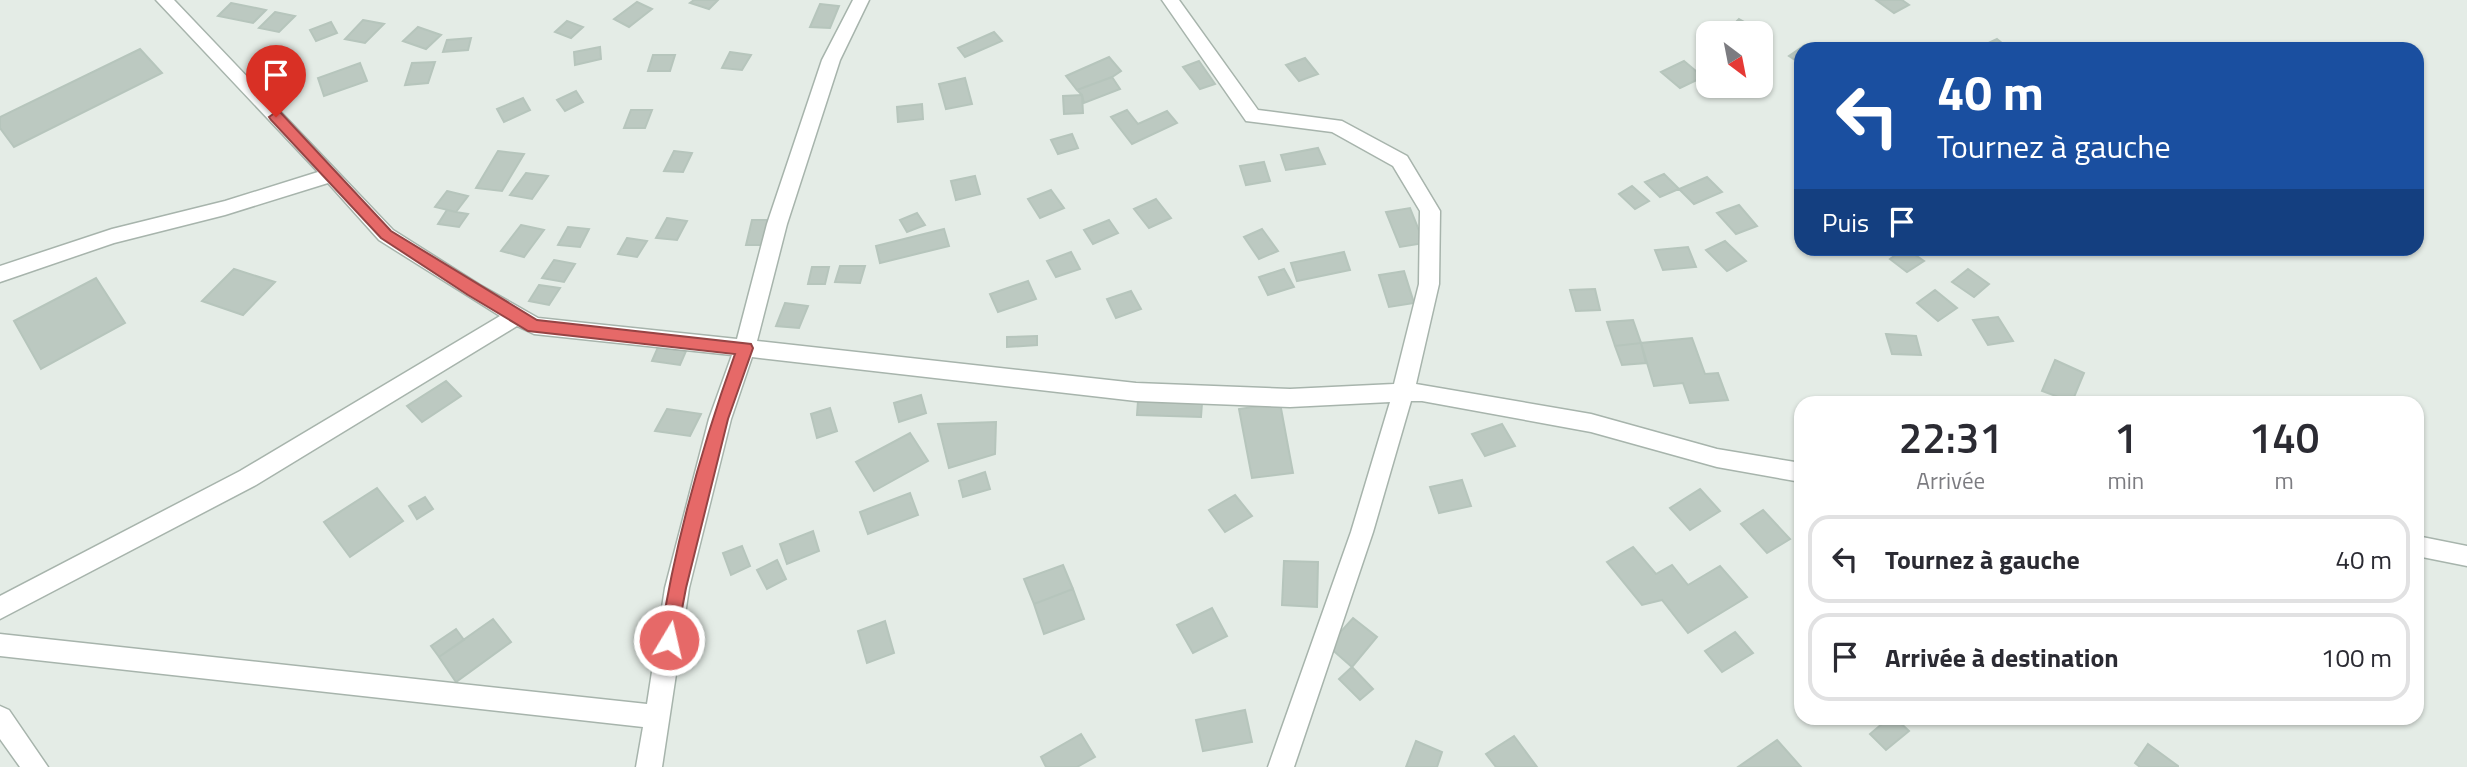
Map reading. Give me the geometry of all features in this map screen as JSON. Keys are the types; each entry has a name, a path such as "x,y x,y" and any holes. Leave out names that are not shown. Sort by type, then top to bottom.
{"street":[{"path":"164,0 386,234 534,326 1136,393 1290,398 1422,392 1591,423 1717,458 1794,473"},
{"path":"649,767 677,588 720,419 745,348 777,224 831,60 861,0"},
{"path":"1170,0 1252,116 1336,127 1400,160 1430,211 1429,284 1403,393 1362,532 1281,767"},
{"path":"0,274 112,236 225,208 332,175"},
{"path":"0,608 248,478 516,317"},
{"path":"2424,547 2467,556"},
{"path":"0,645 657,718"},
{"path":"0,718 35,767"}],"building":[{"path":"694,0 718,0 709,9 690,3"},
{"path":"1876,0 1902,0 1909,5 1894,13"},
{"path":"637,2 652,9 629,27 614,19"},
{"path":"231,3 266,10 253,23 218,16"},
{"path":"820,4 839,6 830,28 810,27"},
{"path":"275,12 295,16 279,32 259,28"},
{"path":"363,20 384,24 365,43 345,39"},
{"path":"567,21 583,27 571,38 555,32"},
{"path":"331,22 337,33 316,41 310,30"},
{"path":"418,27 441,35 426,49 403,41"},
{"path":"994,32 1002,41 965,57 958,48"},
{"path":"471,38 468,50 443,52 447,40"},
{"path":"600,47 601,59 575,65 574,52"},
{"path":"140,49 162,73 14,147 0,128 0,117"},
{"path":"730,52 751,55 742,70 722,68"},
{"path":"653,55 675,55 670,71 648,71"},
{"path":"1109,57 1121,71 1112,77 1077,90 1066,76"},
{"path":"1305,58 1318,74 1299,81 1286,65"},
{"path":"1199,61 1215,84 1200,89 1183,67"},
{"path":"1684,61 1696,71 1696,80 1680,88 1661,72"},
{"path":"435,62 428,83 405,85 412,63"},
{"path":"360,63 367,81 324,96 318,78"},
{"path":"1112,77 1120,89 1084,103 1077,90"},
{"path":"965,78 972,104 946,109 939,84"},
{"path":"576,91 583,102 565,111 557,100"},
{"path":"1082,95 1083,113 1064,114 1063,96"},
{"path":"523,98 530,110 504,122 497,109"},
{"path":"922,104 923,119 898,122 897,107"},
{"path":"631,110 652,110 645,128 624,128"},
{"path":"1127,110 1138,124 1167,111 1177,123 1132,144 1111,117"},
{"path":"1072,134 1078,148 1058,154 1051,140"},
{"path":"1318,148 1325,164 1286,170 1281,155"},
{"path":"498,151 524,154 502,191 476,188"},
{"path":"674,151 692,153 683,172 664,171"},
{"path":"1264,162 1270,181 1246,185 1240,166"},
{"path":"526,173 548,176 532,199 510,195"},
{"path":"1664,174 1679,189 1660,197 1645,182"},
{"path":"975,176 980,194 956,200 951,181"},
{"path":"1707,177 1722,192 1694,204 1679,189"},
{"path":"1632,186 1649,201 1635,209 1619,194"},
{"path":"1051,190 1064,208 1040,218 1028,199"},
{"path":"447,191 468,196 456,212 435,207"},
{"path":"1156,199 1171,218 1149,228 1134,209"},
{"path":"1739,205 1757,226 1736,234 1717,213"},
{"path":"1410,208 1424,243 1400,247 1386,212"},
{"path":"447,210 468,214 459,227 438,224"},
{"path":"917,213 925,225 907,232 900,220"},
{"path":"667,218 687,221 677,240 656,238"},
{"path":"752,220 771,220 766,245 746,245"},
{"path":"1109,220 1118,233 1093,244 1084,230"},
{"path":"521,225 544,230 524,257 501,251"},
{"path":"568,227 589,229 580,247 558,245"},
{"path":"944,229 949,246 880,263 876,246"},
{"path":"1262,229 1278,251 1259,259 1244,237"},
{"path":"627,238 647,241 637,257 618,254"},
{"path":"1725,241 1746,261 1727,271 1706,250"},
{"path":"1688,247 1696,267 1663,270 1655,250"},
{"path":"1071,252 1080,269 1056,277 1047,261"},
{"path":"1344,252 1350,270 1297,281 1291,263"},
{"path":"1894,256 1917,256 1924,261 1907,272 1890,259"},
{"path":"554,260 575,264 564,282 542,278"},
{"path":"840,266 865,266 860,283 835,282"},
{"path":"812,267 829,267 825,284 808,284"},
{"path":"234,269 275,282 243,315 202,301"},
{"path":"1284,269 1294,287 1268,295 1259,277"},
{"path":"1968,269 1989,284 1974,297 1952,282"},
{"path":"1404,271 1414,303 1389,307 1379,275"},
{"path":"96,278 125,323 41,369 14,321"},
{"path":"1028,281 1036,299 998,312 990,294"},
{"path":"539,285 560,288 549,305 529,301"},
{"path":"1595,289 1600,310 1576,311 1570,290"},
{"path":"1935,290 1957,308 1938,321 1917,303"},
{"path":"1131,291 1141,309 1116,318 1107,299"},
{"path":"785,303 808,306 799,328 776,326"},
{"path":"1998,317 2013,341 1988,345 1973,320"},
{"path":"1633,320 1641,343 1615,346 1607,322"},
{"path":"1886,334 1916,336 1921,355 1892,354"},
{"path":"1037,336 1037,345 1007,347 1007,337"},
{"path":"1692,338 1705,374 1718,373 1728,400 1690,403 1683,383 1654,386 1641,343"},
{"path":"1641,343 1646,363 1622,365 1615,346"},
{"path":"658,347 686,351 680,365 652,361"},
{"path":"2055,360 2084,373 2074,396 2056,396 2042,391"},
{"path":"446,381 461,396 422,422 407,406"},
{"path":"921,395 926,413 899,422 894,403"},
{"path":"1138,401 1202,403 1201,417 1137,415"},
{"path":"1280,403 1293,473 1252,478 1239,409"},
{"path":"830,408 837,431 817,438 811,414"},
{"path":"667,409 701,414 690,436 655,431"},
{"path":"996,422 995,454 949,468 938,424"},
{"path":"1502,424 1515,446 1485,456 1472,434"},
{"path":"910,433 928,461 874,491 856,462"},
{"path":"985,472 990,489 963,497 959,481"},
{"path":"1462,480 1471,506 1439,513 1430,487"},
{"path":"377,488 403,521 350,557 324,522"},
{"path":"1700,489 1720,511 1690,530 1670,508"},
{"path":"910,493 918,515 868,534 860,512"},
{"path":"1235,495 1252,516 1225,532 1209,510"},
{"path":"425,497 433,509 417,519 409,506"},
{"path":"1763,510 1790,539 1767,553 1741,524"},
{"path":"813,531 819,551 787,564 780,544"},
{"path":"742,546 750,566 731,575 723,553"},
{"path":"1633,547 1656,574 1672,565 1688,585 1720,566 1747,597 1688,633 1662,600 1642,605 1607,562"},
{"path":"777,560 786,579 767,589 757,570"},
{"path":"1284,561 1318,562 1317,607 1282,605"},
{"path":"1063,565 1073,589 1034,604 1024,579"},
{"path":"1073,589 1084,619 1044,634 1034,604"},
{"path":"1212,608 1227,636 1193,653 1177,625"},
{"path":"1353,618 1377,637 1352,667 1328,646"},
{"path":"493,619 511,642 456,682 439,657"},
{"path":"885,621 894,653 867,663 858,631"},
{"path":"456,629 464,640 439,657 431,646"},
{"path":"1735,632 1753,653 1722,672 1705,651"},
{"path":"1352,667 1373,689 1360,700 1339,679"},
{"path":"1245,710 1252,742 1203,751 1196,720"},
{"path":"1881,725 1903,725 1909,731 1886,750 1870,734"},
{"path":"1081,734 1095,757 1077,767 1046,767 1041,757"},
{"path":"1514,736 1537,767 1496,767 1486,754"},
{"path":"1777,740 1801,767 1738,767"},
{"path":"1416,741 1442,752 1437,767 1406,767"},
{"path":"2148,744 2178,767 2140,767 2135,763"}],"route":[{"path":"276,117 386,234 473,291 534,326 745,348 720,419 677,588 669,640"}]}
